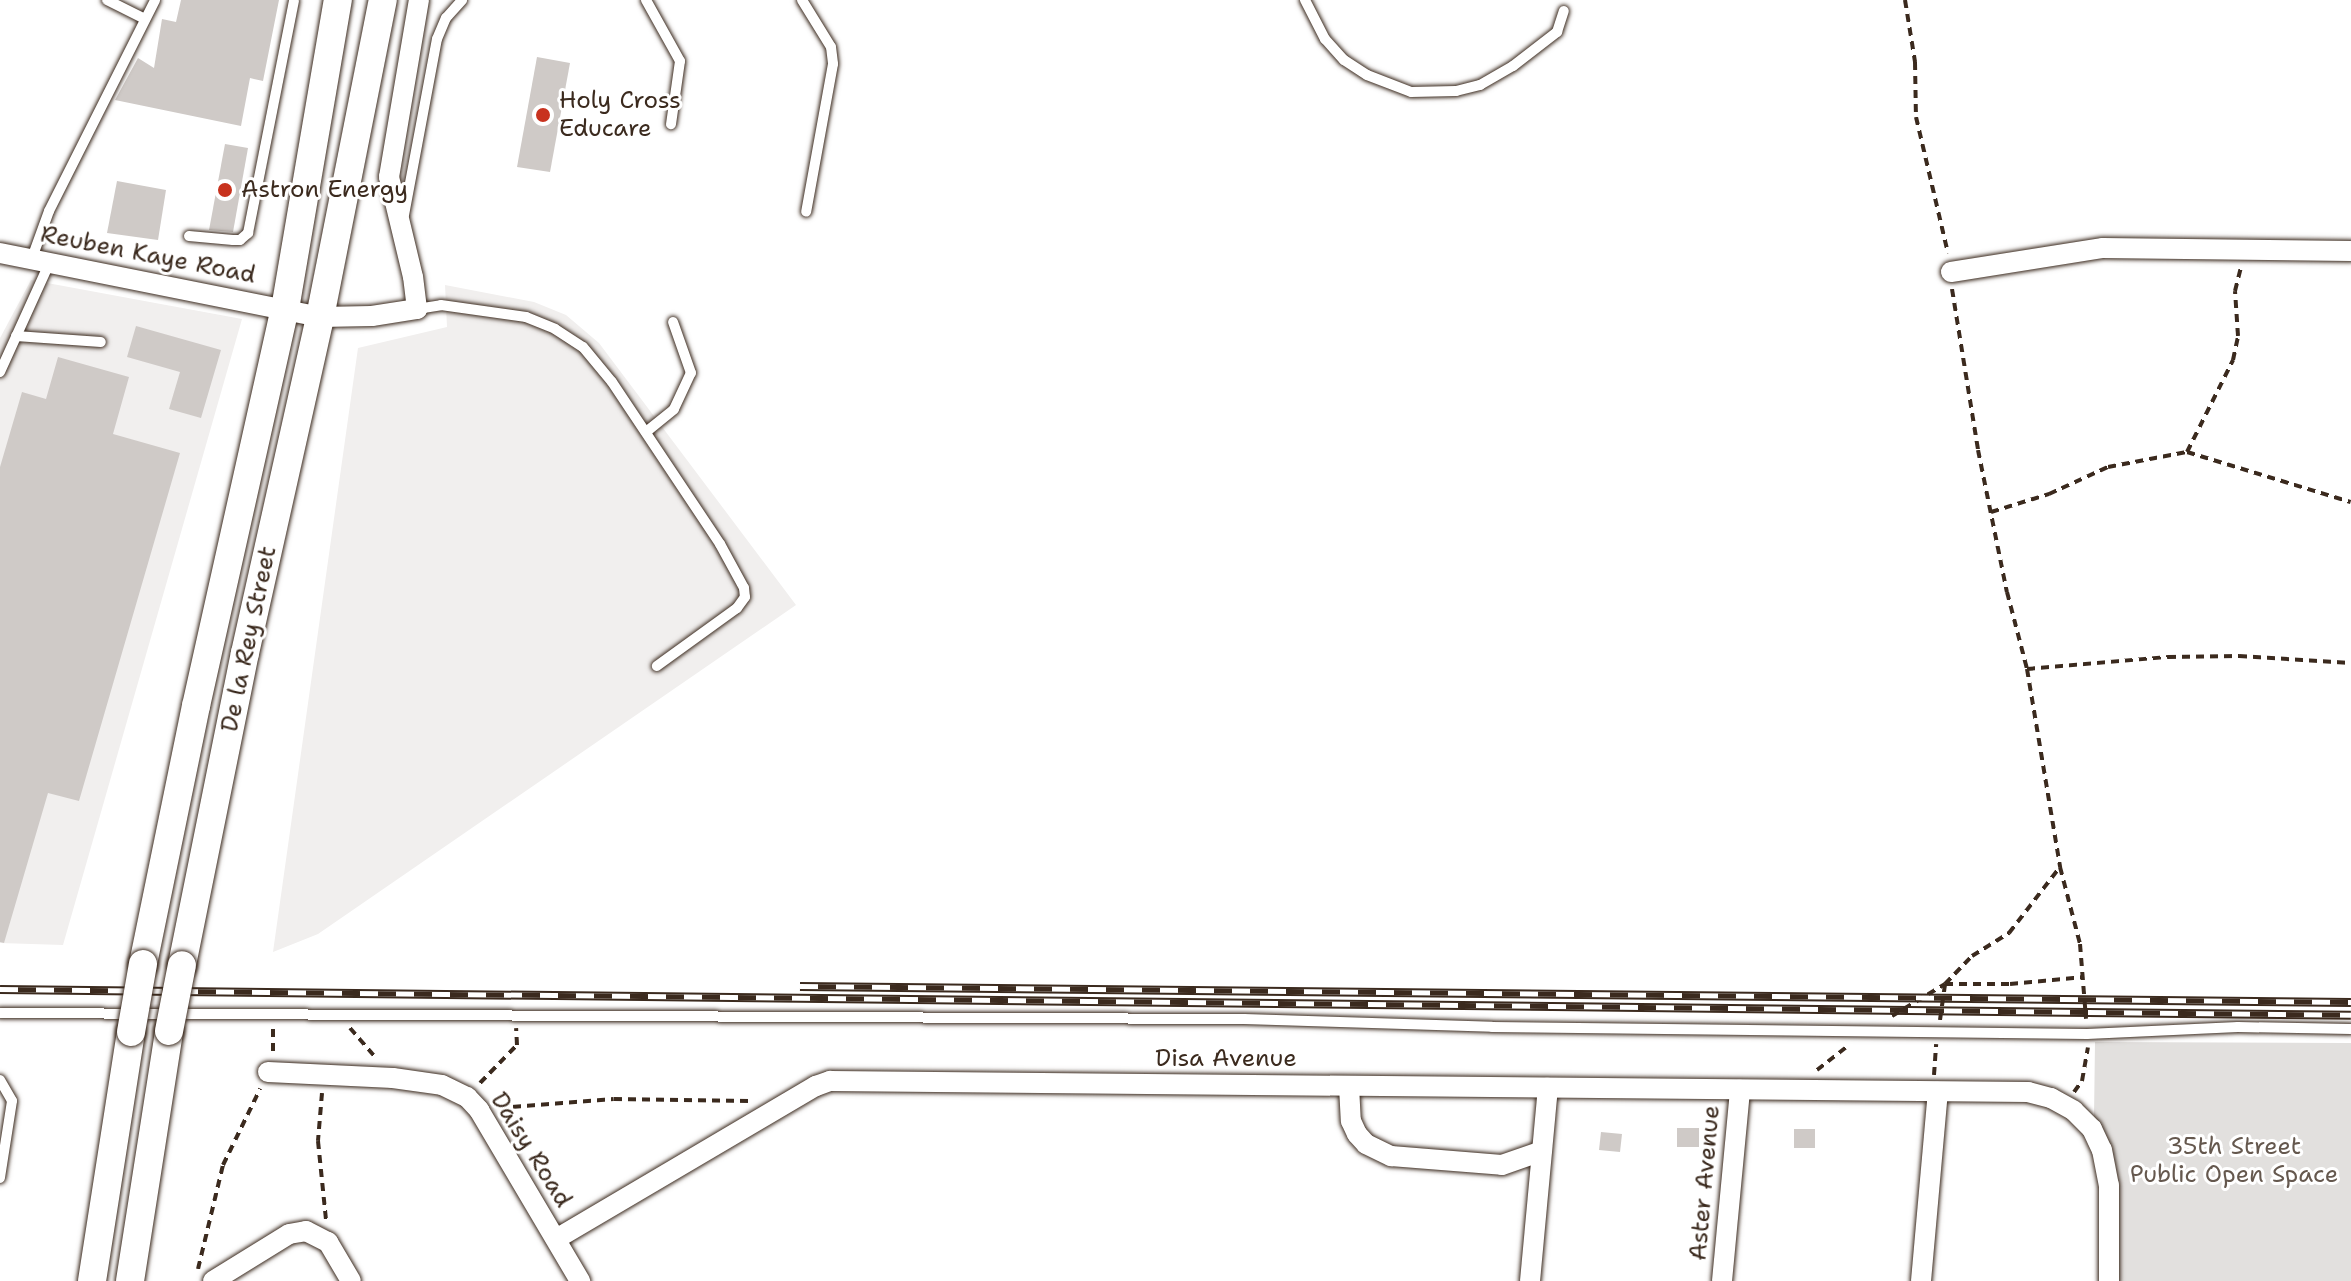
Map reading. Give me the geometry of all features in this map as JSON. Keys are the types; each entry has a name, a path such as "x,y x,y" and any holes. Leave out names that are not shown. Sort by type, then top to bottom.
{"main road":[{"name":"De la Rey Street","path":"92,1281 143,964 196,706 285,309 338,0"},
{"name":"De la Rey Street","path":"130,1281 182,965 245,653 320,317 383,0"}],"street":[{"path":"417,309 389,177 419,0"},
{"path":"1951,272 2103,248 2351,251"},
{"name":"Reuben Kaye Road","path":"0,253 320,317 372,316 417,309"},
{"name":"Daisy Road","path":"268,1072 393,1078 442,1085 473,1103 580,1281"},
{"name":"Disa Avenue","path":"556,1239 816,1086 830,1081 2028,1092 2061,1103"},
{"path":"1349,1086 1351,1121 1357,1134 1366,1144 1391,1156 1493,1166 1542,1151"},
{"path":"1530,1281 1548,1088"},
{"name":"Aster Avenue","path":"1722,1281 1740,1090"},
{"path":"1921,1281 1938,1092"},
{"path":"2061,1103 2092,1129 2106,1160 2109,1281"},
{"path":"205,1279 289,1234 306,1231 328,1242 351,1281"}],"lane":[{"path":"107,0 145,19"},
{"path":"0,372 16,336 41,260 55,198 155,0"},
{"path":"189,236 240,240 248,233 294,0"},
{"path":"402,228 437,39 446,18 462,0"},
{"path":"646,0 680,61 671,124"},
{"path":"802,0 831,47 833,64 806,212"},
{"path":"1305,0 1325,39 1344,60 1379,81 1411,92 1456,91 1480,85 1513,66 1557,32 1564,11"},
{"path":"417,309 441,305 490,310 526,317 555,329 583,347 646,432 720,544 737,573 745,597 737,608 657,666"},
{"path":"646,432 674,409 691,373 673,322"},
{"path":"16,336 101,342"},
{"path":"0,1013 1244,1019 1492,1027 1732,1027 1939,1033 2087,1034 2238,1027 2351,1029"},
{"path":"0,1080 12,1101 0,1178"}],"path":[{"path":"1905,0 1915,62 1916,117 1940,205 1958,340 2007,592 2027,669 2060,867 2080,944 2087,1034 2082,1081 2061,1103"},
{"path":"2187,452 2233,360 2238,336 2236,277 2251,251"},
{"path":"1991,512 2049,494 2108,467 2187,452 2351,502"},
{"path":"2027,669 2168,657 2239,656 2351,663"},
{"path":"1938,1092 1934,1053 1945,984 1972,956 2009,933 2060,867"},
{"path":"1945,984 2010,984 2084,977"},
{"path":"205,1279 223,1165 268,1072 276,1047 270,1015"},
{"path":"340,1016 393,1078"},
{"path":"473,1103 517,1045 516,1017"},
{"path":"324,1075 318,1141 328,1242"},
{"path":"473,1103 614,1099 752,1101"}],"shaded area":[{"path":"31,280 242,319 63,945 0,943 0,338"},
{"path":"445,285 534,302 566,315 599,343 796,605 318,934 273,952 358,348 447,327"}],"green space":[{"name":"35th Street Public Open Space","path":"2095,1042 2351,1043 2351,1281 2117,1281 2116,1165 2094,1117"}],"building":[{"path":"181,0 279,0 263,81 250,78 241,126 115,100 138,58 154,68 162,19 176,22"},
{"name":"Holy Cross Educare","path":"537,57 570,63 550,172 517,167"},
{"path":"225,144 248,148 233,232 209,230"},
{"path":"117,181 166,190 158,240 107,233"},
{"path":"136,326 221,350 201,418 169,409 180,372 127,357"},
{"path":"58,357 129,377 113,434 180,453 79,801 48,793 4,943 0,942 0,467 22,392 46,399"},
{"path":"1677,1128 1699,1128 1699,1147 1677,1147"},
{"path":"1794,1129 1815,1129 1815,1148 1794,1148"},
{"path":"1601,1132 1622,1134 1620,1152 1599,1150"}],"railway":[{"path":"800,986 2351,1002"},
{"path":"0,989 2351,1015"}],"place":[{"name":"Holy Cross Educare","path":"543,115"},
{"name":"Astron Energy","path":"225,190"}]}
